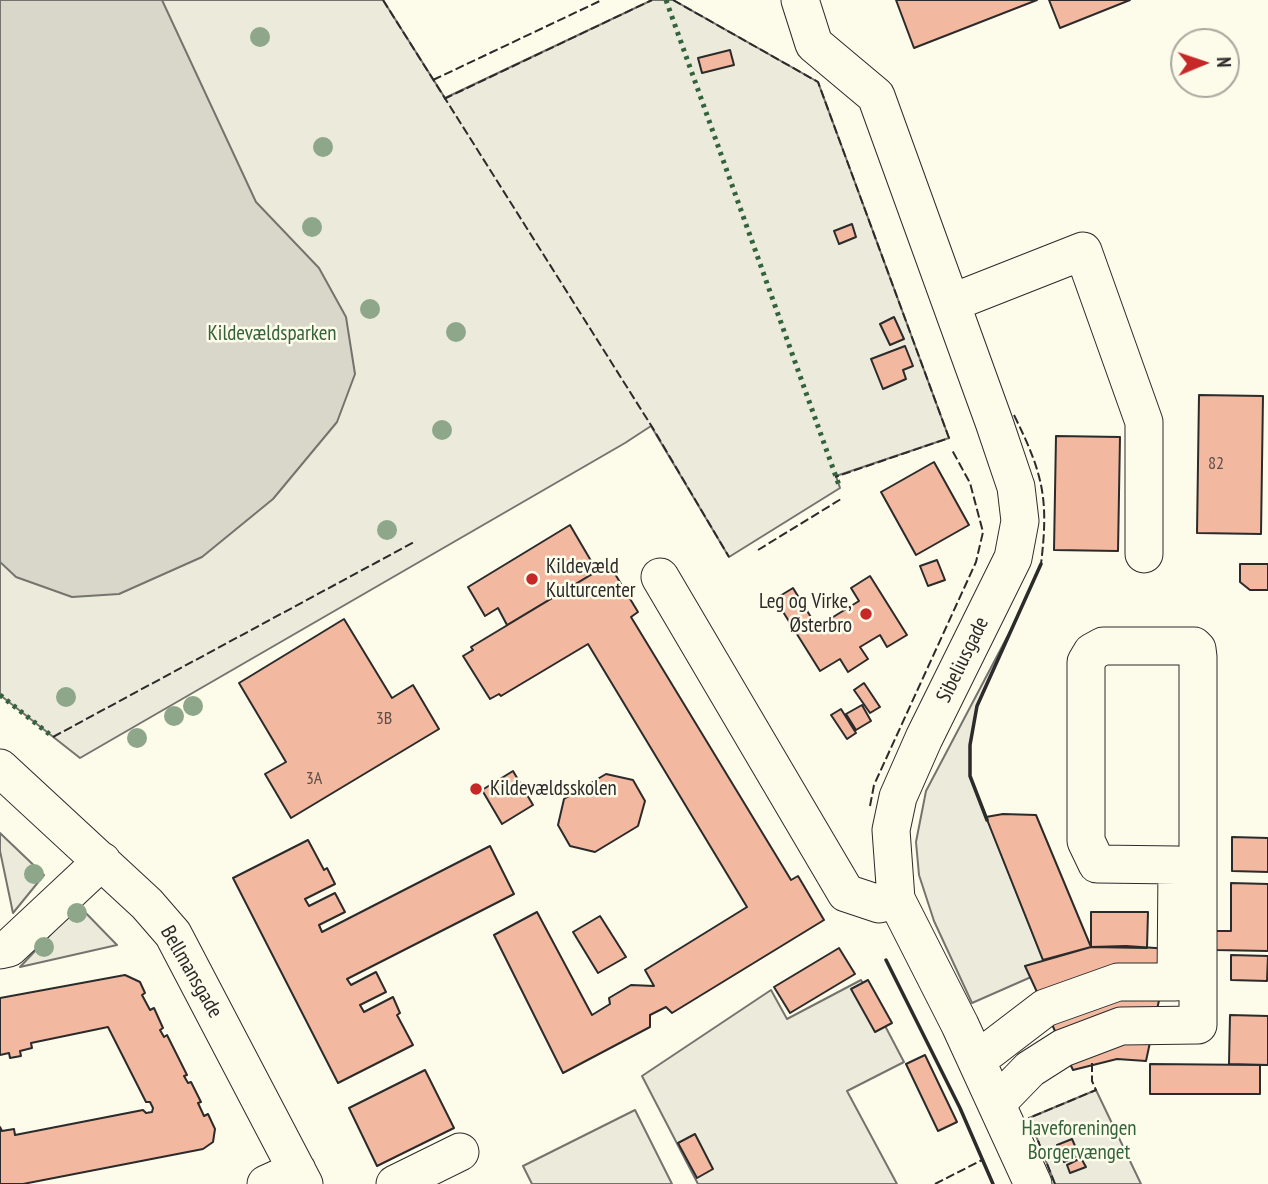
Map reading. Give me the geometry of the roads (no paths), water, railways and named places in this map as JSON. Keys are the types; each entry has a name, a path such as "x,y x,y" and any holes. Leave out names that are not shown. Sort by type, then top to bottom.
{"street":[{"name":"Sibeliusgade","path":"800,0 814,44 876,96 994,422 1017,499 1020,521 1013,558 898,797 891,830 896,899 960,1025 1033,1184"},
{"path":"951,303 1083,251 1144,422 1144,554"},
{"path":"660,577 846,893 879,904 896,899"},
{"path":"976,1060 1045,1008 1118,982 1176,982 1188,856 1197,649 1188,646 1103,646 1092,652 1086,662 1086,841 1097,864 1188,856"},
{"name":"Bellmansgade","path":"0,768 147,904 173,934 289,1179"},
{"path":"997,1102 1030,1069 1063,1048 1121,1026 1198,1024 1188,856"},
{"path":"0,950 9,948 102,861"},
{"path":"395,1184 460,1152"}],"place":[{"name":"Kildevæld Kulturcenter","path":"532,579"},
{"name":"Leg og Virke, Østerbro","path":"866,614"},
{"name":"Kildevældsskolen","path":"476,789"}],"park label":[{"name":"Kildevældsparken","path":"272,334"},
{"name":"Haveforeningen Borgervænget","path":"1079,1141"}]}
